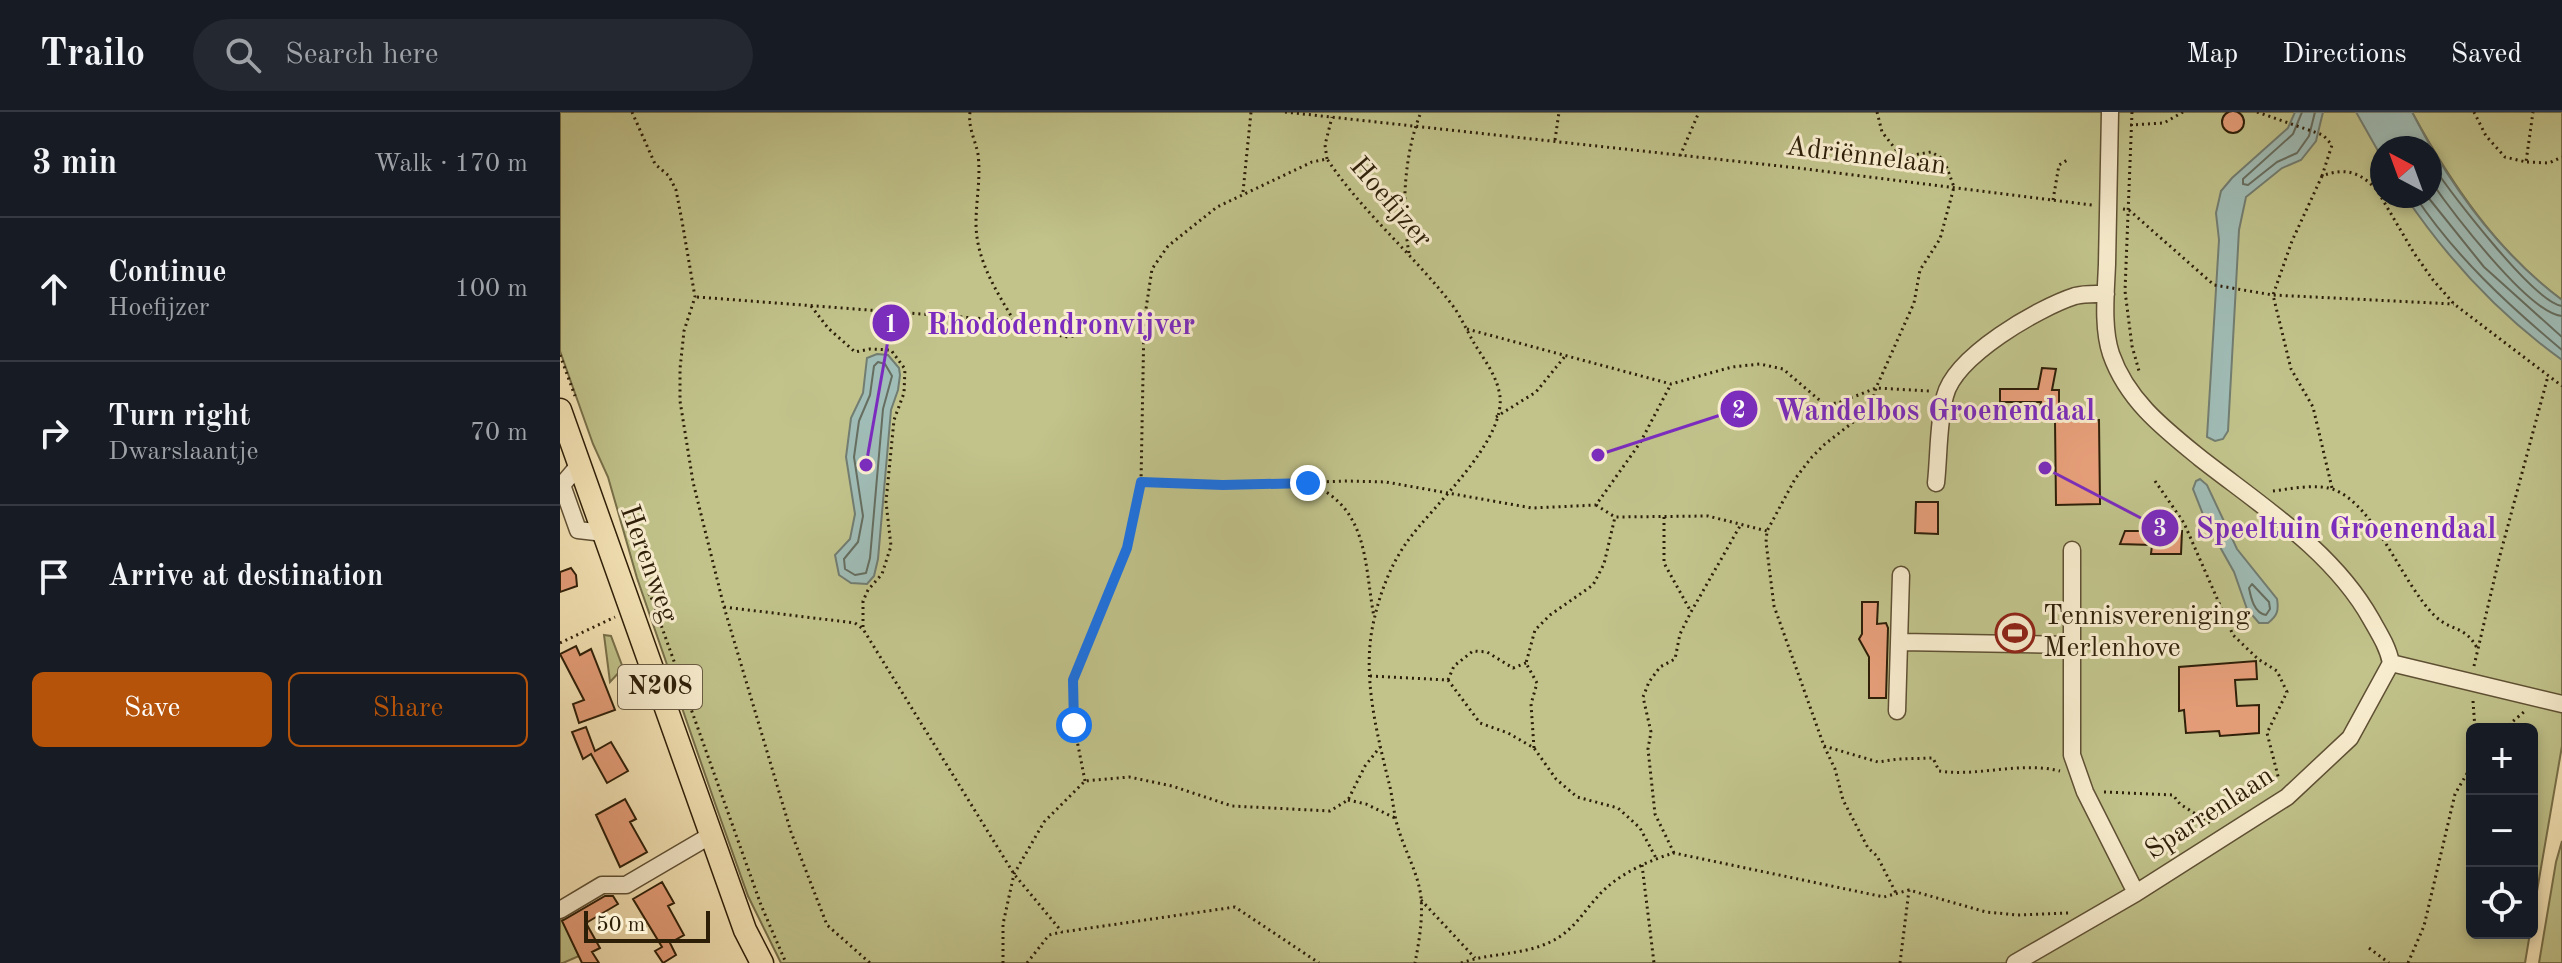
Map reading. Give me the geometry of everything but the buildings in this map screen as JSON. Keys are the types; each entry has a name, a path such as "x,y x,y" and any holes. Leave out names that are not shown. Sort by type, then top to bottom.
{"main road":[{"name":"Herenweg","path":"560,410 745,930 762,963"}],"street":[{"path":"2110,119 2106,294 2110,352 2122,380 2139,405 2275,516 2341,576 2365,608 2389,652 2391,663 2562,704"},
{"path":"1936,483 1945,393 1960,372 1992,339 2033,314 2078,295 2106,294"},
{"path":"2072,550 2072,755 2085,792 2136,893"},
{"path":"1897,711 1901,575"},
{"path":"1901,642 2072,645"},
{"name":"Sparrenlaan","path":"2015,963 2136,893 2287,797 2350,738 2391,663"},
{"path":"560,910 602,885 626,885 713,834"}],"path":[{"path":"632,112 655,164 669,176 676,190 695,297 684,331 680,401 693,482 724,607 791,832 827,925 870,963"},
{"path":"970,112 968,126 977,152 979,188 976,225 983,266 1014,321"},
{"path":"1243,192 1251,112"},
{"name":"Adriënnelaan","path":"1285,112 1798,168 2108,207"},
{"path":"1410,257 1405,208 1415,126 1421,112"},
{"path":"1555,141 1559,112"},
{"path":"1680,157 1699,112"},
{"path":"1877,112 1882,132 1897,151 1907,156 1931,152 1940,157 1954,187 1940,239 1920,270 1914,303 1876,388 1870,409 1825,444 1795,479 1767,531 1766,542 1774,606 1835,769 1843,800 1896,893"},
{"path":"2132,112 2125,291 2132,346 2143,377"},
{"path":"2110,119 2132,125 2164,123 2183,112"},
{"path":"2257,112 2323,135 2332,145 2273,295 2291,369 2313,407 2332,488"},
{"path":"2474,112 2486,136 2505,157 2549,163 2562,157"},
{"path":"2526,162 2533,112"},
{"path":"1327,159 1325,145 1332,117"},
{"name":"Hoefijzer","path":"1085,781 1074,725 1073,680 1127,548 1141,482 1144,322 1152,269 1168,246 1217,207 1243,192 1312,162 1327,159 1346,187 1446,298 1493,374 1500,394 1496,417 1472,465 1406,543 1390,571 1374,619"},
{"path":"2053,200 2059,165 2069,159"},
{"path":"2322,176 2337,170 2366,178 2377,190 2433,280 2454,304 2562,386"},
{"path":"2129,210 2214,285 2273,295 2454,304"},
{"path":"695,297 1014,321 1043,333 1068,337 1144,322"},
{"path":"811,306 828,328 855,352 891,350 905,369 904,393 894,420 886,502 891,546 882,574 863,601 863,629"},
{"path":"1466,329 1671,384 1732,367 1760,364 1783,369 1824,404 1838,403 1876,388 1945,393"},
{"path":"1496,417 1536,392 1566,355"},
{"path":"2474,723 2473,669 2502,546 2548,376"},
{"path":"1596,505 1640,443 1671,384"},
{"path":"2155,481 2184,523 2233,635 2258,659 2277,671 2287,692 2267,733 2277,776 2287,797"},
{"path":"1141,482 1223,485 1386,482 1532,508 1596,505 1615,517 1708,516 1767,531"},
{"path":"1308,483 1331,493 1353,516 1360,539 1374,619 1369,649 1370,676 1380,747 1395,818 1405,852 1417,876 1421,900 1420,939 1415,963"},
{"path":"2279,499 2269,492 2332,488 2347,497 2368,516 2435,618 2462,629 2478,649"},
{"path":"1534,748 1531,704 1537,683 1526,663 1535,630 1550,615 1593,585 1604,564 1615,517"},
{"path":"1664,517 1664,563 1691,612"},
{"path":"1674,853 1655,814 1648,749 1651,732 1643,697 1660,667 1675,659 1680,634 1740,526"},
{"path":"650,594 746,866 786,963"},
{"path":"560,643 615,617 630,606"},
{"path":"724,607 855,623 863,629 1014,874 1062,932"},
{"path":"1448,680 1454,666 1473,651 1487,652 1513,668 1526,663"},
{"path":"1370,676 1448,680"},
{"path":"1448,680 1480,723 1508,733 1534,748 1556,779 1577,797 1618,808 1640,828 1656,858"},
{"path":"1824,746 1878,762 1933,758 1939,771 1953,773 2048,768 2065,771 2085,792 2173,795 2180,804 2230,834"},
{"path":"1003,963 1003,924 1014,874 1044,822 1085,781 1129,777 1172,786 1232,806 1330,811 1348,800 1365,766 1380,747"},
{"path":"2408,963 2424,926 2455,794 2466,775"},
{"path":"1348,800 1366,804 1395,818"},
{"path":"1461,963 1475,958 1533,950 1559,938 1602,892 1642,865 1674,853 1884,897 1909,890 1986,912 2018,915 2062,912 2097,916"},
{"path":"1642,865 1654,963"},
{"path":"1900,963 1909,890"},
{"path":"1421,900 1475,958"},
{"path":"1027,963 1049,935 1235,907 1319,963"},
{"path":"2369,948 2389,963"}],"green space":[{"path":"560,112 2386,112 2383,136 2370,136 2370,208 2429,208 2562,341 2562,746 2538,885 2538,723 2466,723 2466,939 2529,939 2525,963 781,963 748,896 637,578 608,477 560,351"},
{"path":"2412,112 2562,112 2562,300 2516,260 2459,190 2442,164 2442,136 2426,136"},
{"path":"604,635 611,636 623,668 610,682"},
{"path":"2562,841 2562,963 2539,963 2556,862"},
{"path":"560,914 579,956 563,963 560,963"}],"water":[{"path":"2295,112 2323,112 2316,141 2301,160 2282,168 2246,197 2239,230 2228,431 2223,439 2215,441 2207,437 2219,240 2216,213 2221,191 2288,128"},
{"path":"2356,112 2412,112 2425,136 2370,136"},
{"path":"2442,164 2458,190 2496,238 2562,300 2562,360 2518,325 2476,285 2414,208 2442,208"},
{"path":"877,354 888,355 899,368 900,375 891,410 874,576 867,584 851,583 839,575 835,555 850,539 855,514 846,457 851,418 863,393 867,358"},
{"path":"2200,479 2207,485 2237,549 2277,599 2277,613 2268,623 2259,623 2247,609 2234,572 2206,522 2193,489"}],"place":[{"name":"Wandelbos Groenendaal","path":"1598,455"},
{"name":"Rhododendronvijver","path":"866,465"},
{"name":"Speeltuin Groenendaal","path":"2045,468"},
{"name":"Tennisvereniging Merlenhove","path":"2015,633"}],"route":[{"path":"1074,725 1073,680 1127,548 1141,482 1223,485 1308,483"}]}
